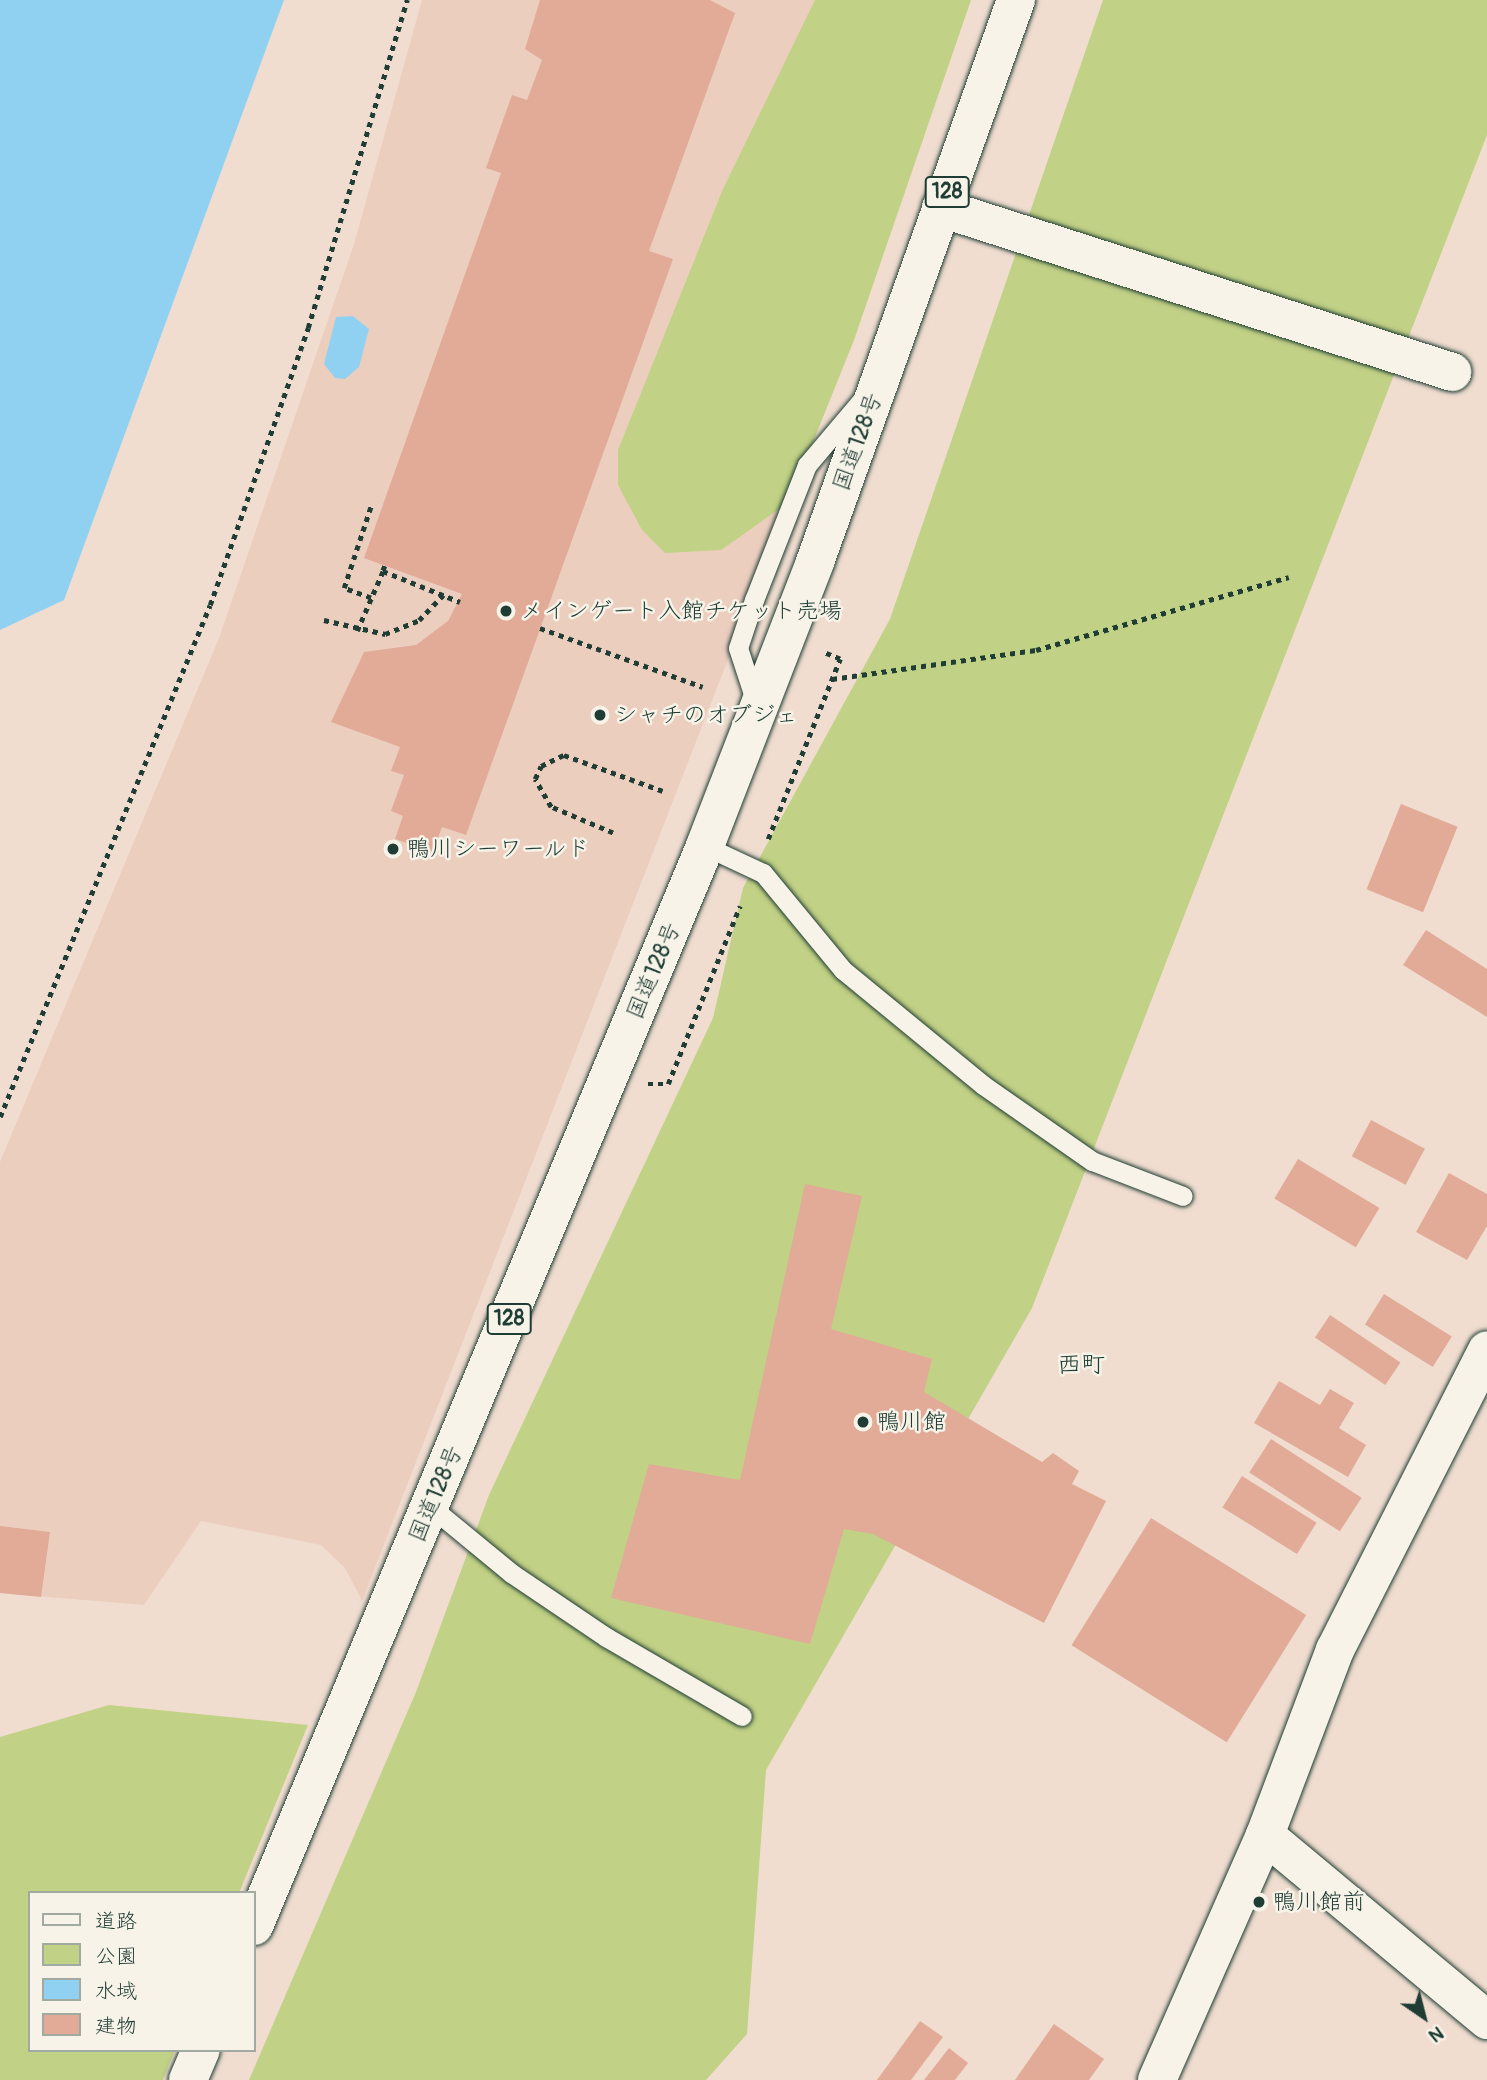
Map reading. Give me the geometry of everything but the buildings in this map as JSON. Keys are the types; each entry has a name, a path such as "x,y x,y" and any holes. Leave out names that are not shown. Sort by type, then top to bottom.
{"main road":[{"name":"国道128号","path":"256,1921 705,846 879,384 1016,0"},
{"path":"941,208 1452,372"},
{"path":"1157,2080 1265,1835 1335,1650 1487,1350"},
{"path":"1265,1835 1487,2020"},
{"path":"188,2080 200,2052"}],"lane":[{"path":"705,846 763,873 843,970 983,1085 1092,1161 1183,1196"},
{"path":"431,1507 511,1573 606,1637 742,1716"}],"path":[{"path":"0,1117 210,605 308,328 408,0"},
{"path":"371,506 344,588 371,598"},
{"path":"356,631 384,569 460,602"},
{"path":"832,680 1036,650 1289,577"},
{"path":"324,620 356,631 404,630 443,595"},
{"path":"540,628 702,687"},
{"path":"768,839 840,659 814,648"},
{"path":"613,833 551,807 535,779 541,766 564,755 663,791"},
{"path":"647,1084 668,1084 740,906"}],"shaded area":[{"name":"鴨川シーワールド","path":"422,0 968,0 783,518 362,1601 345,1568 321,1545 201,1521 144,1605 0,1593 0,1162 219,638 354,244"}],"green space":[{"path":"815,0 971,0 854,340 789,502 721,550 665,553 642,530 618,485 618,450 723,189"},
{"path":"1103,0 1487,0 1487,135 1032,1308 766,1770 747,2034 706,2080 249,2080 416,1692 489,1495 713,1018 743,888 890,619"},
{"path":"109,1705 308,1725 240,1891 28,1891 28,2052 174,2052 163,2080 0,2080 0,1737"}],"water":[{"path":"0,0 284,0 64,600 0,630"},
{"path":"353,316 369,329 359,367 345,379 335,378 324,364 336,317"}],"place":[{"name":"メインゲート入館チケット売場","path":"506,611"},
{"name":"シャチのオブジェ","path":"600,715"},
{"name":"鴨川シーワールド","path":"393,849"},
{"name":"鴨川館","path":"863,1422"},
{"name":"鴨川館前","path":"1259,1902"}],"district":[{"name":"西町","path":"1081,1365"}]}
